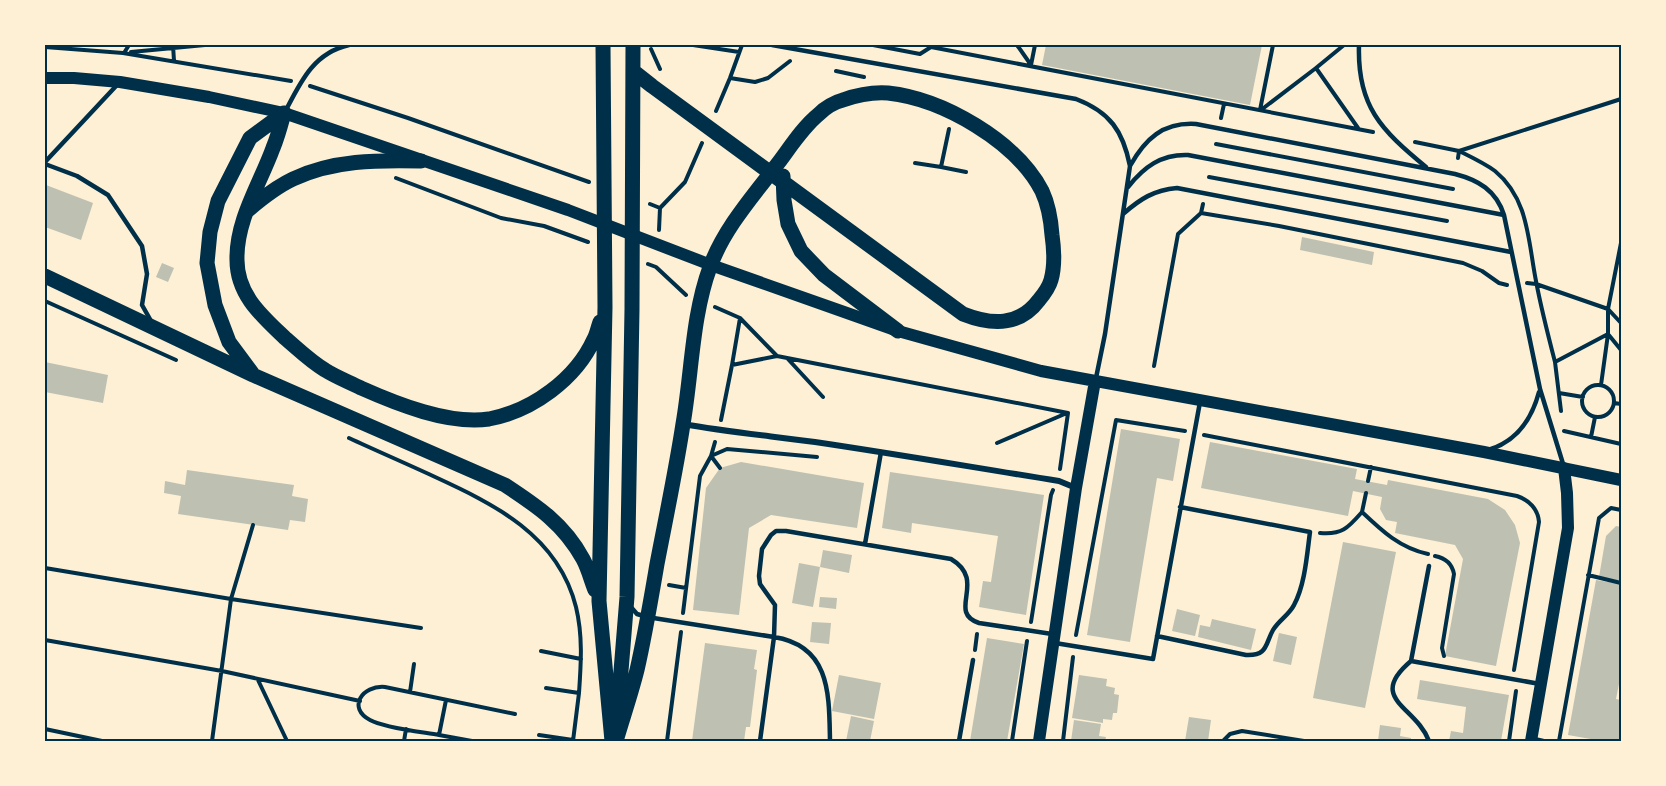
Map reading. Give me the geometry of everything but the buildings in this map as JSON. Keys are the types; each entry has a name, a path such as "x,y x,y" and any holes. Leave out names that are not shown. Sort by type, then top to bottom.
{"main road":[{"path":"603,45 604,307 599,601 614,741"},
{"path":"614,741 627,597 632,309 633,45"},
{"path":"614,741 637,669 683,423 700,301 711,265 736,219 789,150 820,112 841,100 860,95 884,93 908,96 951,112 979,128 1026,167 1042,192 1051,220 1054,246 1051,281 1034,307 1021,316 1007,321 978,320 963,314 633,71"},
{"path":"45,78 120,82 284,113 568,210 711,265 898,331 1041,371 1484,452 1621,480"},
{"path":"284,113 238,238 237,261 241,285 261,316 300,352 325,370 381,397 423,412 457,418 487,419 514,412 539,399 561,382 579,363 594,339 604,307"},
{"path":"253,375 229,342 215,305 207,263 210,232 218,201 250,138 284,113"},
{"path":"789,150 783,174 784,200 788,224 801,251 824,275 898,331"},
{"path":"247,211 270,193 316,170 377,160 421,160"},
{"path":"45,276 253,375 505,485 543,510 568,535 584,561 599,601"},
{"path":"1039,741 1076,488 1095,381"},
{"path":"1535,740 1540,684 1568,528 1568,493 1564,468"}],"street":[{"path":"683,423 1059,481 1076,488"}],"lane":[{"path":"284,113 314,63 325,54 349,45"},
{"path":"772,45 1076,99 1100,110 1112,122 1125,145 1130,166 1105,334 1095,381"},
{"path":"1359,45 1360,79 1368,104 1381,125 1392,137 1429,168"},
{"path":"120,82 45,163 77,176 108,195 142,246 147,274 142,305 156,328"},
{"path":"1130,166 1139,150 1155,135 1175,125 1185,123 1429,168 1469,178 1481,184 1498,200 1504,214 1540,389 1564,468"},
{"path":"1127,189 1144,170 1160,159 1188,155 1504,214"},
{"path":"1122,215 1150,194 1177,188 1511,252"},
{"path":"1484,452 1509,442 1518,434 1532,413 1540,389"},
{"path":"760,741 774,637 776,604 763,590 759,576 762,549 776,531 945,557 956,562 968,578 965,612 970,619 979,623 1054,638 1074,646 1153,659 1200,399"},
{"path":"865,544 881,452"},
{"path":"1157,636 1246,655 1258,654 1264,650 1274,628 1291,611 1301,587 1310,532 1180,507"},
{"path":"1429,566 1411,661 1396,676 1392,689 1397,702 1423,728 1429,741"},
{"path":"627,597 633,611 647,618 774,637 801,645 820,667 827,687 830,741"},
{"path":"959,741 973,660"},
{"path":"1411,661 1540,684"}],"path":[{"path":"123,53 129,45"},
{"path":"123,53 205,45"},
{"path":"651,45 655,60 663,74"},
{"path":"693,45 739,52"},
{"path":"873,45 920,54 932,46 1358,129 1459,151 1621,99"},
{"path":"1017,45 1031,66"},
{"path":"1031,66 1035,45"},
{"path":"1260,111 1273,45"},
{"path":"1338,45 1344,46"},
{"path":"1260,111 1344,46"},
{"path":"45,47 92,47 300,83 596,184"},
{"path":"173,47 174,61"},
{"path":"730,78 754,82 768,78 789,61 800,63"},
{"path":"1316,68 1358,129"},
{"path":"834,70 867,77"},
{"path":"1221,118 1224,104"},
{"path":"941,168 950,122"},
{"path":"1214,151 1217,138"},
{"path":"1216,144 1453,189"},
{"path":"1458,158 1459,151"},
{"path":"915,163 966,172"},
{"path":"1210,169 1208,179 1447,221"},
{"path":"394,177 501,218 544,226 594,244"},
{"path":"1452,194 1454,183"},
{"path":"1154,366 1178,234 1201,213 1203,203"},
{"path":"649,204 660,208"},
{"path":"1201,213 1279,226 1441,259 1470,266 1508,285"},
{"path":"1446,227 1448,214"},
{"path":"1601,385 1608,334 1608,309 1621,243"},
{"path":"1441,259 1442,252"},
{"path":"646,263 656,267"},
{"path":"1525,283 1536,284 1608,309 1621,323"},
{"path":"45,301 186,364"},
{"path":"720,468 711,456 719,430 740,318"},
{"path":"1608,334 1621,350"},
{"path":"1561,412 1555,362 1608,334"},
{"path":"732,365 777,356 1068,413"},
{"path":"787,358 823,397"},
{"path":"1601,385 1612,393 1614,403 1609,413 1602,417 1595,417 1588,414 1582,402 1587,389 1601,385"},
{"path":"1559,393 1583,397"},
{"path":"1614,403 1621,404"},
{"path":"997,443 1068,413"},
{"path":"1051,495 1059,481 1068,413"},
{"path":"1591,437 1595,417"},
{"path":"1063,741 1074,646 1116,420 1517,496 1533,506 1539,522 1513,674 1517,681 1509,741"},
{"path":"1563,422 1564,431 1621,444"},
{"path":"348,438 494,505 531,533 548,550 560,568 569,587 579,624 581,659 573,741 539,735"},
{"path":"1368,481 1371,467"},
{"path":"1559,741 1599,519 1611,508 1621,510"},
{"path":"1310,532 1331,534 1342,531 1350,526 1362,512"},
{"path":"212,741 231,599 253,525"},
{"path":"45,568 422,628"},
{"path":"1588,575 1621,583"},
{"path":"973,660 979,623"},
{"path":"45,640 222,671 360,701"},
{"path":"541,651 581,659"},
{"path":"410,692 414,664"},
{"path":"257,679 287,741"},
{"path":"472,741 376,723 361,712 360,701 364,692 373,687 385,687 514,714"},
{"path":"546,688 579,693"},
{"path":"439,735 446,700"},
{"path":"45,729 102,741"},
{"path":"404,741 406,729"},
{"path":"1223,741 1230,734 1242,731 1304,741"}]}
